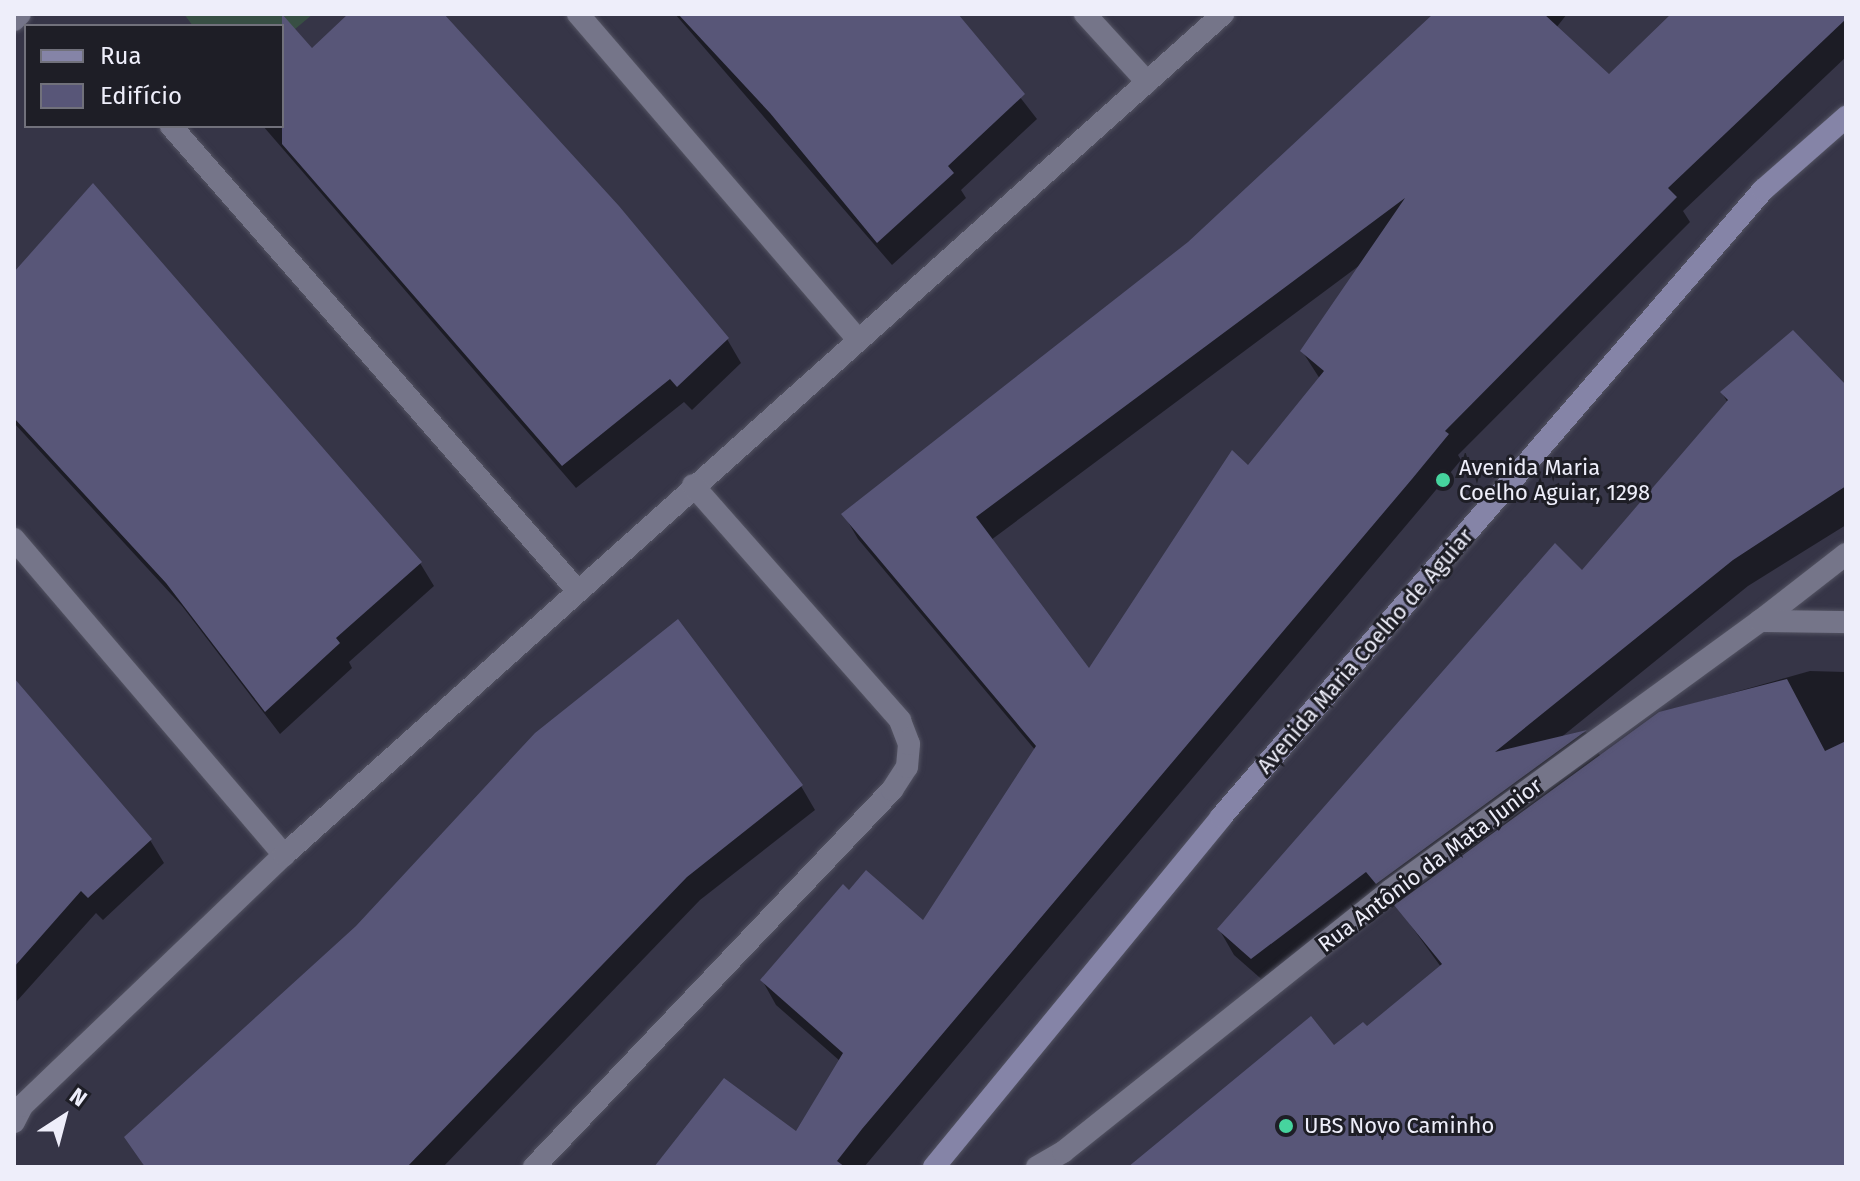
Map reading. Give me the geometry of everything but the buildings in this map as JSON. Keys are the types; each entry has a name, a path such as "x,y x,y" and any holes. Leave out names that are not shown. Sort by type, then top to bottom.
{"main road":[{"name":"Avenida Maria Coelho de Aguiar","path":"934,1167 1221,817 1763,190 1846,117"}],"street":[{"path":"14,20 20,14"},
{"path":"578,14 858,339"},
{"path":"1085,14 1147,82"},
{"path":"17,1108 284,855 576,589 1223,14"},
{"path":"173,128 576,589"},
{"path":"534,1167 892,790 907,767 909,744 900,720 693,485"},
{"path":"14,539 284,855"},
{"name":"Rua Antônio da Mata Junior","path":"1037,1167 1063,1152 1391,890 1760,621 1846,554"},
{"path":"1760,621 1846,622"}],"green space":[{"path":"184,14 313,14 284,38 284,24 192,24"}],"place":[{"name":"Avenida Maria Coelho Aguiar, 1298","path":"1443,480"},
{"name":"UBS Novo Caminho","path":"1286,1126"}]}
